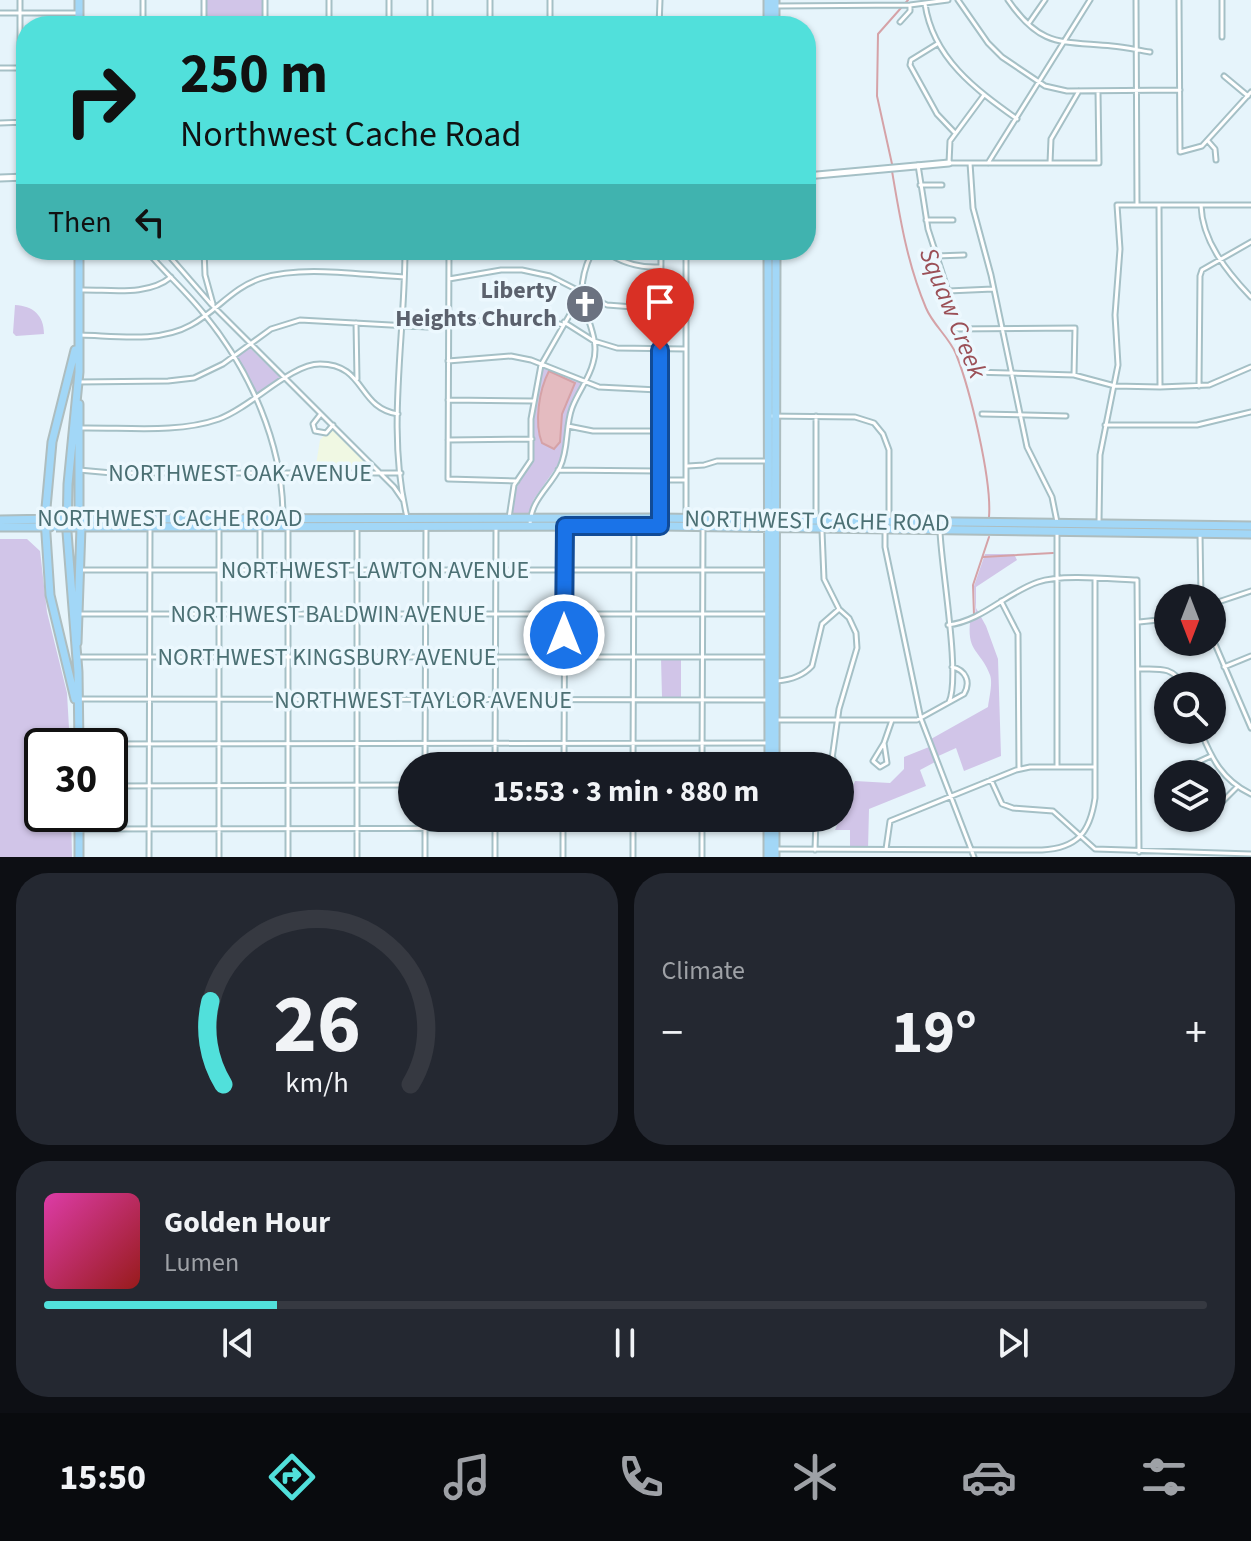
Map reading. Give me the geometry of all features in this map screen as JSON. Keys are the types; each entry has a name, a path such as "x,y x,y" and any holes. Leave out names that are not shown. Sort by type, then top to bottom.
{"main road":[{"path":"79,0 79,13"},
{"path":"78,706 65,596 62,532 65,459 77,363 79,260"},
{"path":"768,260 776,322 772,416"},
{"path":"773,752 772,284 775,260"},
{"path":"78,338 52,442 50,595 78,706"},
{"path":"76,654 79,614 77,363"},
{"path":"78,382 68,471 67,532 79,728"},
{"name":"NORTHWEST CACHE ROAD","path":"0,520 76,523 283,518 509,518 530,522"},
{"name":"NORTHWEST CACHE ROAD","path":"565,522 634,526 686,518 703,522 772,523 822,528 887,525"},
{"name":"NORTHWEST CACHE ROAD","path":"772,523 816,519 887,525 1057,530 1200,530 1251,526"},
{"name":"NORTHWEST CACHE ROAD","path":"150,522 219,526 496,526 530,522 660,522 693,527 703,522"},
{"name":"NORTHWEST CACHE ROAD","path":"0,527 51,523"},
{"path":"772,523 768,570 772,614 769,657 772,720"},
{"name":"NORTHWEST CACHE ROAD","path":"1057,530 1100,526 1126,530"},
{"name":"NORTHWEST CACHE ROAD","path":"1200,530 1251,534"},
{"path":"771,752 772,743"},
{"path":"79,832 79,857"},
{"path":"769,832 772,853"},
{"path":"772,853 774,832"}],"street":[{"path":"20,0 20,13"},
{"path":"772,3 909,5 948,0"},
{"path":"958,0 988,43 1005,60 1039,84 1059,90 1079,91 1180,90"},
{"path":"1008,0 1028,24 1062,43 1150,52"},
{"path":"1028,24 1045,0"},
{"path":"988,163 1090,0"},
{"path":"1136,0 1137,205"},
{"path":"1179,0 1180,152 1197,149 1208,141 1249,94 1224,76"},
{"path":"1222,0 1222,37"},
{"path":"925,4 928,24 937,44 954,68 1017,119"},
{"path":"900,22 910,11 909,5"},
{"path":"0,13 79,13"},
{"path":"937,44 911,60 910,65 937,114 955,133"},
{"path":"1050,163 1051,139 1079,91"},
{"path":"816,175 949,163 1099,163 1098,91"},
{"path":"949,163 948,146 984,95"},
{"path":"1208,141 1215,149 1216,160"},
{"path":"970,163 973,208 1020,415 1030,455 1054,502 1057,530 1057,766"},
{"path":"918,165 926,220 948,291 993,289"},
{"path":"920,185 942,185"},
{"path":"1100,526 1100,464 1119,351 1115,315 1120,249 1117,205 1251,205"},
{"path":"1159,205 1160,387"},
{"path":"1201,205 1203,226 1221,260 1251,297"},
{"path":"926,220 953,220"},
{"path":"1199,386 1202,270 1251,242"},
{"path":"936,256 964,255"},
{"path":"155,260 205,315 233,357 256,400 280,473 283,518 288,526 288,857"},
{"path":"173,260 214,307 333,425 403,500"},
{"path":"205,260 206,284 214,307"},
{"path":"405,260 398,414 403,500 407,518 414,526"},
{"path":"449,260 448,479 517,481"},
{"path":"509,518 513,490 531,460 534,401 541,365 582,293 589,260"},
{"path":"619,260 633,265 661,267"},
{"path":"660,522 661,260"},
{"path":"686,260 686,518"},
{"path":"449,279 501,270 522,270 550,276 618,308 660,309"},
{"path":"78,338 162,335 181,330 244,285 276,274 299,272 404,277"},
{"path":"79,290 148,289 161,286 171,277"},
{"path":"530,522 536,499 558,470 566,451 573,406 593,363 594,341 582,293"},
{"path":"78,382 185,380 211,371 271,329 291,321 308,319 427,327 513,316 534,317 563,324 594,341 617,348 685,349"},
{"path":"356,323 357,380"},
{"path":"952,329 1075,328 1074,375"},
{"path":"448,361 511,356 610,389 660,390"},
{"path":"79,428 197,424 233,413 298,370 318,364 336,366 357,380 376,407 398,414"},
{"path":"972,372 1074,375 1115,386 1160,387 1220,382 1251,367"},
{"path":"448,400 534,401"},
{"path":"1105,425 1208,424 1251,412"},
{"path":"321,414 313,424 315,431 326,433 333,425"},
{"path":"982,414 1066,416"},
{"path":"772,416 864,418 881,430 889,450 885,547 921,719 974,857"},
{"path":"816,416 816,519"},
{"path":"568,426 593,431 660,431"},
{"path":"448,440 532,439"},
{"path":"686,466 717,461 772,461"},
{"name":"NORTHWEST OAK AVENUE","path":"79,470 112,473 401,473"},
{"path":"558,470 660,471"},
{"path":"660,480 686,480"},
{"path":"400,526 407,518"},
{"path":"420,518 426,526 425,752"},
{"path":"426,526 433,518"},
{"path":"149,857 150,522"},
{"path":"564,752 565,522"},
{"path":"702,752 703,522"},
{"path":"219,526 219,857"},
{"path":"260,526 260,561"},
{"path":"357,526 357,857"},
{"path":"495,752 496,526"},
{"path":"633,752 634,526"},
{"path":"941,527 952,667 949,702"},
{"path":"822,528 824,579 839,609 854,625 857,648 837,720 834,752"},
{"path":"1200,530 1201,584"},
{"name":"NORTHWEST LAWTON AVENUE","path":"79,570 768,570"},
{"path":"772,853 886,849 1052,850 1075,842 1092,818 1095,579"},
{"path":"948,625 963,623 1036,582 1136,580 1139,589 1139,852"},
{"path":"1226,599 1251,591"},
{"path":"1001,601 1018,634 1019,769"},
{"path":"772,681 793,679 812,666 822,624 839,609"},
{"name":"NORTHWEST BALDWIN AVENUE","path":"79,614 772,614"},
{"path":"1139,622 1154,620"},
{"name":"NORTHWEST KINGSBURY AVENUE","path":"76,654 150,657 769,657"},
{"path":"1220,656 1251,728"},
{"path":"1224,667 1251,656"},
{"path":"772,720 921,719 949,702 959,700 964,694 967,685 962,670 952,667"},
{"path":"1139,669 1172,672"},
{"name":"NORTHWEST TAYLOR AVENUE","path":"78,706 150,700 219,699 769,700"},
{"path":"884,743 887,763 880,767 873,761 884,743 892,720"},
{"path":"128,744 772,743"},
{"path":"1206,744 1219,769 1237,787 1251,794"},
{"path":"1202,760 1211,756"},
{"path":"886,849 890,821 1019,769 1095,767"},
{"path":"991,780 998,799 1007,807 1053,811 1095,849 1251,854"},
{"path":"128,786 398,785"},
{"path":"1226,798 1237,787"},
{"path":"128,828 398,828"},
{"path":"425,857 426,832"},
{"path":"495,832 495,857"},
{"path":"563,832 563,857"},
{"path":"633,832 633,857"},
{"path":"702,832 702,857"},
{"path":"815,850 816,832"}],"shaded area":[{"path":"206,0 264,0 264,16 206,16"},
{"path":"15,305 27,307 40,317 44,334 16,336 13,333"},
{"path":"249,347 282,379 257,397 236,357"},
{"path":"543,367 582,383 570,407 560,462 534,499 528,515 512,515 516,488 532,462 532,422"},
{"path":"549,371 575,383 562,414 560,442 554,449 542,443 538,426 540,397"},
{"path":"331,428 374,471 315,471 320,440"},
{"path":"0,539 27,539 40,551 47,612 67,693 69,728 24,728 24,832 71,832 72,857 0,857"},
{"path":"985,554 1014,554 1017,560 976,587 976,608 998,659 1001,756 964,771 956,748 934,758 935,762 920,770 926,786 869,809 868,849 850,849 850,832 854,832 855,781 890,783 904,769 904,757 929,747 931,739 988,707 991,678 973,646 970,632 970,622 976,619 974,586"},
{"path":"661,658 681,658 681,697 662,697"}],"waterway":[{"name":"Squaw Creek","path":"892,164 877,96 878,34 908,0"},
{"name":"Squaw Creek","path":"892,171 905,240 919,291 929,314 953,348 962,370 984,458 989,517"},
{"name":"Squaw Creek","path":"974,615 973,585 989,537"},
{"path":"983,557 1053,553"}],"place":[{"name":"Liberty Heights Church","path":"585,304"}],"route":[{"path":"564,635 565,526 660,526 660,350"}]}
